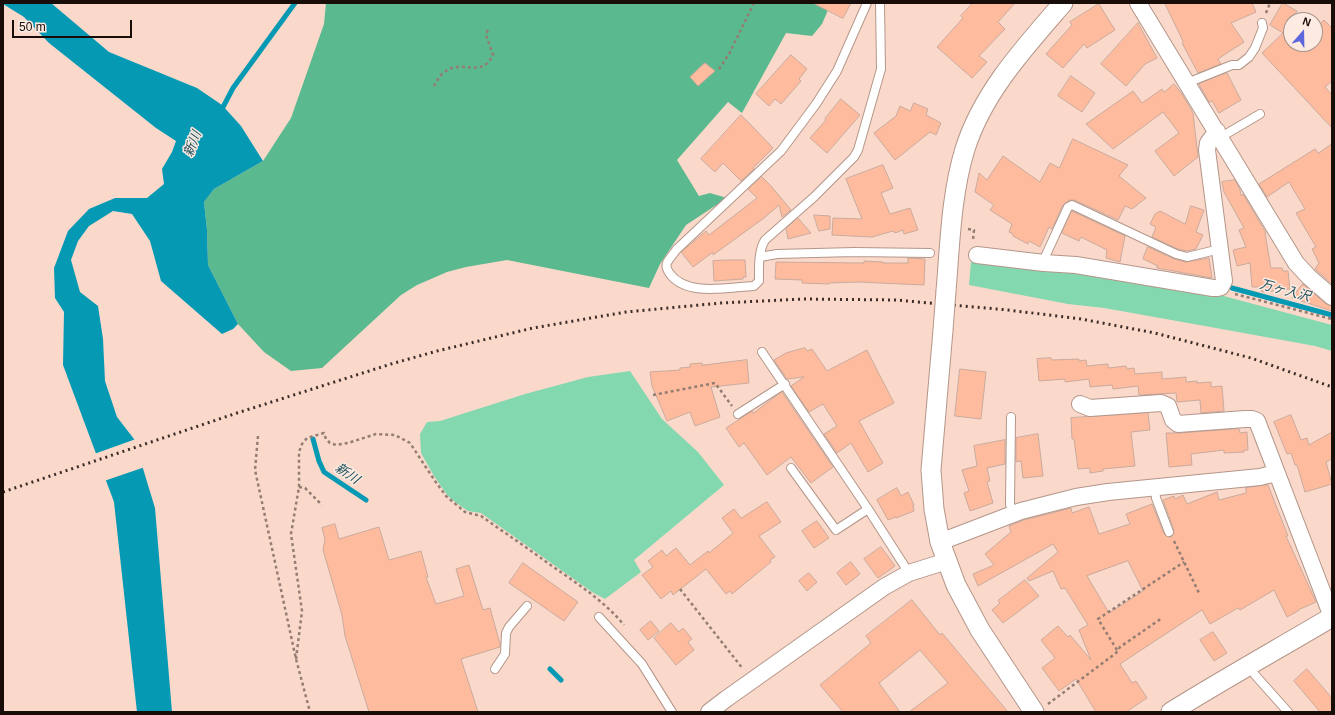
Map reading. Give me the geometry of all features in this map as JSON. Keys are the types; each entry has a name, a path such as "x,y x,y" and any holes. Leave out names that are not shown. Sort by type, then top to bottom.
{"street":[{"path":"1041,708 980,630 956,585 940,542 934,509 931,470 952,212 965,149 972,130 990,95 1002,77 1014,60 1063,3"},
{"path":"1138,3 1296,263 1309,277 1332,297"},
{"path":"973,255 1076,265 1213,288 1220,287 1224,281 1207,150 1208,143 1219,134"},
{"path":"1080,404 1090,408 1161,403 1168,406 1173,420 1178,424 1252,419 1257,421 1332,617 1224,679 1171,712"},
{"path":"940,542 1021,510 1076,497 1108,492 1260,477 1276,473"},
{"path":"709,712 884,587 909,573 946,561"}],"lane":[{"path":"867,3 837,71 808,116 781,151 682,244 667,264 666,269 671,276 682,284 694,288 706,289 754,286 759,281 760,257 765,240 814,197 854,157 858,150 881,69 880,3"},
{"path":"1187,83 1232,65 1239,65 1249,57 1255,48 1263,28 1262,22"},
{"path":"1219,134 1260,114"},
{"path":"1044,263 1045,257 1068,207 1072,205 1176,254 1187,257 1220,249"},
{"path":"760,257 777,254 854,252 930,253"},
{"path":"762,352 785,384 909,573"},
{"path":"738,414 785,384"},
{"path":"1011,417 1010,504 1013,514"},
{"path":"791,468 836,530 868,509"},
{"path":"1155,488 1156,498 1169,532"},
{"path":"495,669 505,654 506,633 509,627 527,606"},
{"path":"599,617 642,664 672,712"},
{"path":"1249,666 1255,675 1288,712"}],"path":[{"path":"719,69 729,54 754,3"},
{"path":"434,86 438,78 445,71 460,66 482,68 485,66 493,55 486,35 488,29"},
{"path":"967,229 974,230"},
{"path":"1220,287 1228,293 1332,319"},
{"path":"653,394 715,383 738,414"},
{"path":"296,658 302,611 291,534 299,487 300,452 302,444 307,438 324,433 326,439 330,443 336,445 341,445 376,434 395,435 410,443 435,481 454,504 468,514 478,514 576,582 609,608 625,625"},
{"path":"258,436 255,470 296,658 310,712"},
{"path":"299,487 305,488 322,505"},
{"path":"1169,532 1199,593"},
{"path":"1117,650 1098,619 1184,562"},
{"path":"680,589 740,665"},
{"path":"1041,708 1116,653 1120,647 1162,618"}],"green space":[{"path":"326,3 831,3 822,24 812,36 786,33 742,113 728,102 677,160 699,196 710,193 727,198 686,225 660,264 649,288 507,260 466,267 447,272 417,285 401,295 322,368 291,371 264,352 238,324 208,265 207,230 204,202 214,189 263,161 291,118 324,24"},
{"path":"971,262 1083,272 1220,295 1332,325 1332,351 1315,346 1216,328 1104,308 1068,304 969,285"},
{"path":"630,371 662,419 698,452 724,485 634,560 641,572 605,599 592,592 481,513 468,511 447,495 421,453 420,434 427,422 440,421 525,394 588,377"}],"water":[{"path":"3,3 51,3 109,52 197,88 222,105 241,126 263,161 214,189 204,202 207,230 208,265 238,324 233,329 222,334 161,281 150,241 132,214 113,211 89,226 78,241 71,260 80,292 98,306 103,339 105,381 117,417 134,439 155,508 172,712 137,712 114,502 63,365 64,312 55,298 54,268 68,231 89,209 115,198 147,198 164,184 162,169 172,152 176,141 156,128 49,43 24,17"}],"pier":[{"path":"136,439 145,467 104,481 94,454"}],"building":[{"path":"813,3 851,3 843,18"},
{"path":"973,3 1015,3 998,22 1005,29 979,56 987,62 972,78 937,47 963,18 961,16"},
{"path":"1165,3 1252,3 1256,12 1231,23 1244,42 1218,59 1221,64 1198,73 1182,43 1183,42"},
{"path":"1283,3 1297,11 1283,12 1283,33 1270,25"},
{"path":"1099,4 1115,30 1087,48 1084,44 1063,68 1046,54 1072,25 1070,22"},
{"path":"1324,20 1332,28 1332,81 1325,87 1332,95 1332,128 1262,53 1283,33 1283,52 1323,52 1323,21"},
{"path":"1138,23 1157,58 1145,64 1126,86 1101,64"},
{"path":"791,55 807,69 799,79 801,81 781,104 775,99 769,106 756,94"},
{"path":"705,63 715,71 698,86 690,77"},
{"path":"1227,73 1241,100 1219,113 1212,101 1209,102 1199,84"},
{"path":"1071,76 1095,93 1082,112 1058,96"},
{"path":"1174,84 1182,94 1193,113 1198,157 1174,176 1155,151 1179,133 1163,112 1113,149 1086,124 1133,91 1142,103 1162,89 1164,92"},
{"path":"841,99 860,115 827,153 810,138 826,120 825,119"},
{"path":"914,103 928,109 926,115 941,123 936,135 930,132 895,160 874,133 896,116 900,106 910,111"},
{"path":"741,115 773,148 741,181 723,163 715,172 701,159"},
{"path":"1073,139 1128,165 1119,176 1146,198 1132,209 1125,206 1118,220 1074,200 1070,200 1063,205 1052,229 1049,227 1040,247 1029,241 1028,244 1013,236 1013,234 1009,232 1012,224 990,210 994,205 975,192 979,173 987,180 1003,156 1040,182 1050,163 1059,168"},
{"path":"1332,144 1332,284 1315,269 1319,263 1312,249 1316,247 1296,213 1305,209 1289,182 1267,197 1259,184 1315,149 1318,153"},
{"path":"883,165 893,188 881,193 890,214 910,208 918,230 904,234 903,230 895,233 893,231 872,237 832,235 833,218 862,219 846,179"},
{"path":"762,177 791,210 782,217 779,205 764,218 713,255 713,252 693,267 681,252 706,231 709,235 757,198 748,189"},
{"path":"1235,180 1241,196 1243,194 1266,233 1271,268 1282,268 1283,271 1288,271 1290,289 1262,292 1260,287 1252,287 1250,263 1237,266 1233,250 1246,247 1239,230 1244,228 1224,192 1222,182"},
{"path":"1191,206 1204,210 1196,232 1203,235 1196,249 1187,251 1178,249 1152,237 1156,227 1150,224 1155,214 1160,211 1185,224"},
{"path":"1072,211 1125,236 1120,262 1106,258 1107,250 1081,237 1079,241 1062,233"},
{"path":"814,215 830,216 830,229 819,231"},
{"path":"798,218 811,233 788,239 786,229"},
{"path":"1148,247 1174,259 1186,262 1209,258 1212,278 1157,268 1158,266 1143,259"},
{"path":"908,258 925,259 924,285 858,282 829,284 802,283 802,280 775,279 776,262 864,263 864,261 908,263"},
{"path":"745,260 746,277 743,277 743,279 714,281 713,261"},
{"path":"1303,284 1326,304 1332,306 1332,311 1292,298"},
{"path":"805,348 807,351 812,349 827,371 867,350 894,403 859,421 883,463 868,472 851,443 837,453 824,434 837,426 823,404 809,412 791,386 804,377 787,379 774,360 786,353"},
{"path":"1051,358 1052,360 1086,360 1087,366 1108,364 1108,368 1126,366 1127,369 1134,368 1135,374 1162,372 1162,379 1186,377 1186,382 1211,382 1211,387 1222,386 1224,411 1201,413 1200,400 1177,402 1176,393 1139,395 1138,386 1113,389 1112,385 1090,387 1089,379 1065,382 1065,379 1039,381 1037,359"},
{"path":"747,360 749,383 711,387 720,417 695,426 690,412 667,421 652,386 650,372 680,370 680,368 690,367 690,364 702,363 702,365"},
{"path":"960,369 986,372 981,419 955,416"},
{"path":"782,392 833,467 811,483 791,457 767,475 744,443 739,447 726,428 752,411 753,413"},
{"path":"1148,413 1150,430 1131,432 1135,466 1103,469 1103,471 1090,473 1090,468 1078,469 1074,439 1072,439 1071,418"},
{"path":"1291,415 1301,440 1307,438 1309,445 1332,432 1332,459 1326,462 1332,484 1305,492 1297,465 1295,465 1291,453 1287,454 1274,422"},
{"path":"1239,429 1240,433 1247,432 1248,450 1244,450 1244,452 1224,453 1224,450 1191,454 1192,465 1169,467 1166,433"},
{"path":"1038,434 1043,476 1023,478 1021,461 1016,462 1016,438"},
{"path":"1005,440 1005,464 987,468 990,481 987,482 993,503 970,511 964,493 969,491 962,470 977,466 974,446"},
{"path":"1268,485 1288,536 1286,536 1316,602 1287,617 1274,590 1240,610 1238,608 1210,624 1202,610 1120,664 1132,683 1136,681 1147,698 1126,712 1096,712 1076,679 1059,691 1042,668 1055,658 1041,640 1058,626 1068,637 1070,635 1091,660 1079,630 1088,625 1065,588 1061,589 1053,571 1029,581 1027,578 1058,552 1053,544 978,586 973,574 994,565 985,554 1011,532 1009,526 1024,520 1071,508 1072,513 1089,507 1099,534 1130,524 1126,514 1152,504 1164,534 1171,537 1174,530 1163,500 1174,496 1175,499 1183,495 1187,504 1217,492 1219,500 1246,493 1246,488","holes":["1128,561 1143,591 1109,613 1087,576"]},
{"path":"897,488 901,496 908,492 914,505 914,511 888,520 877,500"},
{"path":"767,502 781,522 759,536 775,557 732,594 730,591 726,594 706,569 673,595 671,591 661,599 642,575 653,567 648,561 662,550 666,556 676,548 690,565 708,551 709,553 733,533 722,518 734,509 741,518"},
{"path":"817,521 829,538 814,548 802,531"},
{"path":"335,524 339,539 379,527 389,560 421,551 428,577 426,577 436,604 464,596 456,569 469,565 483,610 490,608 500,644 500,647 461,659 478,712 369,712 345,636 342,615 323,550 325,539 322,528"},
{"path":"881,547 895,566 878,578 864,559"},
{"path":"851,562 860,574 846,585 837,573"},
{"path":"523,563 578,602 564,621 509,583"},
{"path":"809,573 817,582 807,591 799,581"},
{"path":"1025,580 1039,596 1003,623 992,610 1000,603 998,601"},
{"path":"912,600 940,635 942,633 1008,712 909,712 948,683 920,650 879,683 900,712 843,712 820,685 871,643 866,636"},
{"path":"651,621 659,631 648,640 640,630"},
{"path":"671,623 679,632 683,628 692,639 688,642 694,650 676,665 654,638"},
{"path":"1213,632 1227,653 1214,661 1200,640"},
{"path":"1307,669 1332,698 1332,712 1320,712 1294,681"}],"waterway":[{"path":"221,111 233,88 295,3"},
{"name":"万ヶ入沢","path":"1232,288 1332,315"},
{"name":"新川","path":"313,439 319,461 324,472 366,500"},
{"name":"新川","path":"550,669 561,680"}],"railway":[{"path":"3,492 237,413 391,364 437,351 533,328 626,312 721,303 804,299 896,300 1008,310 1081,319 1155,333 1251,358 1332,387"}]}
